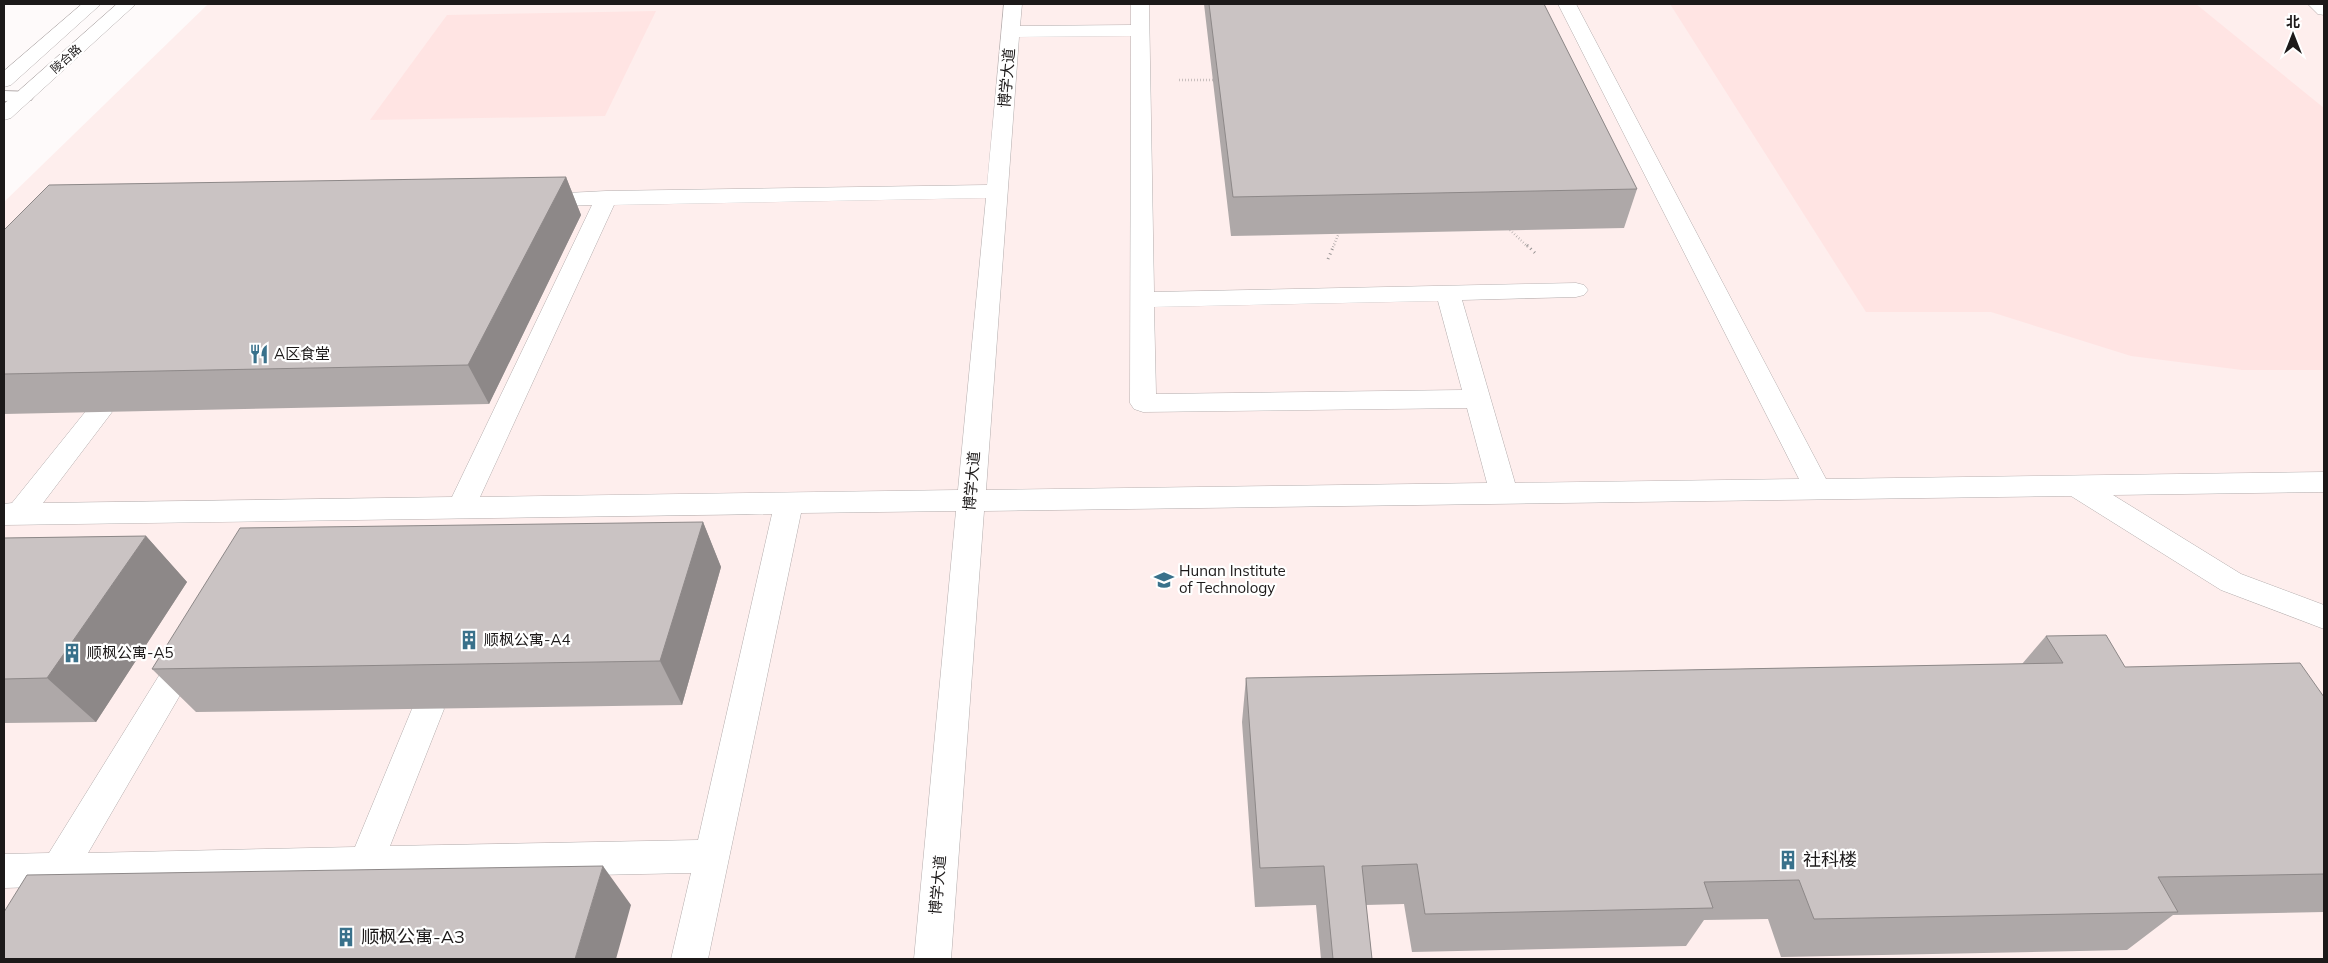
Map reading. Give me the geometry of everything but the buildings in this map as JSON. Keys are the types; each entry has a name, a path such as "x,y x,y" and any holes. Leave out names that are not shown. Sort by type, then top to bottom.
{"street":[{"name":"陵合路","path":"4,81 92,4"},
{"name":"陵合路","path":"4,114 128,4"},
{"name":"博学大道","path":"932,959 1013,4"},
{"path":"1140,4 1143,403 1477,398"},
{"path":"1567,4 1818,489"},
{"path":"2316,4 2324,10"},
{"path":"1010,32 1140,30"},
{"path":"517,200 997,191"},
{"path":"461,507 606,198"},
{"path":"1143,300 1576,290"},
{"path":"1448,293 1504,493"},
{"path":"12,514 100,412"},
{"path":"12,514 2324,482"},
{"path":"2074,485 2231,582 2324,617"},
{"path":"690,959 789,502"},
{"path":"257,543 277,510"},
{"path":"34,911 206,627"},
{"path":"366,863 428,709"},
{"path":"4,871 712,856"}],"lane":[{"path":"4,96 25,96"}],"shaded area":[{"name":"Hunan Institute of Technology","path":"208,4 2324,4 2324,959 4,959 4,202"},
{"path":"1670,4 2196,4 2324,108 2324,370 2242,370 2131,356 1991,312 1866,312"},
{"path":"656,11 605,116 370,120 447,15"}],"place":[{"name":"A区食堂","path":"259,354"},
{"name":"Hunan Institute of Technology","path":"1164,580"},
{"name":"顺枫公寓-A4","path":"469,640"},
{"name":"顺枫公寓-A5","path":"72,653"},
{"name":"社科楼","path":"1788,860"},
{"name":"顺枫公寓-A3","path":"346,937"}]}
